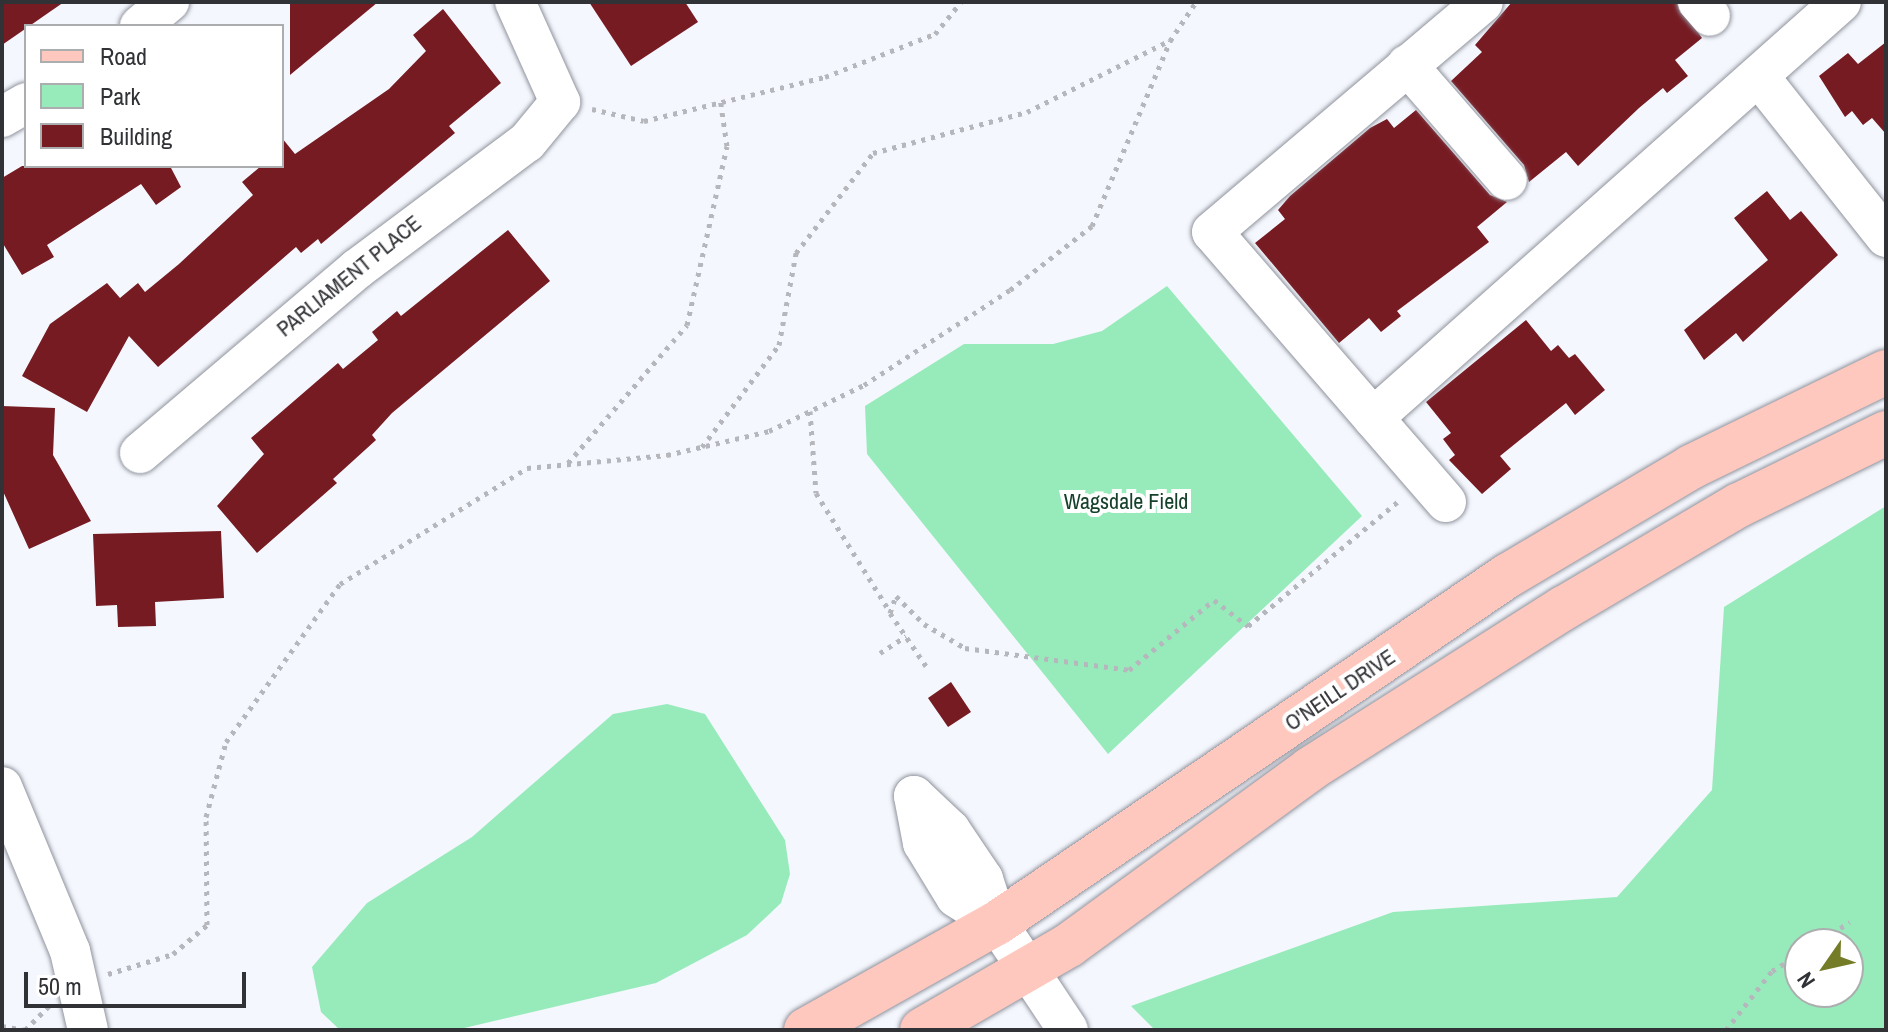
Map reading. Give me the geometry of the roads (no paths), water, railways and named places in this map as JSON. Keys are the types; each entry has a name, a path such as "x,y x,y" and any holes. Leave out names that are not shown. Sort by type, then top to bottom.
{"main road":[{"name":"O'NEILL DRIVE","path":"806,1030 997,923 1507,576 1691,467 1886,372"},
{"path":"922,1030 1029,969 1310,769 1564,608 1739,505 1886,433"}],"street":[{"path":"142,24 169,2"},
{"name":"PARLIAMENT PLACE","path":"140,453 379,251 527,142 560,102 515,2"},
{"path":"1436,490 1212,232 1483,2"},
{"path":"1373,418 1557,248 1760,78 1841,2"},
{"path":"1407,65 1507,180"},
{"path":"1760,78 1886,237"},
{"path":"2,117 24,104"},
{"path":"2,787 79,988 88,1030"},
{"path":"997,923 1068,1030"}],"park label":[{"name":"Wagsdale Field","path":"1126,502"}]}
